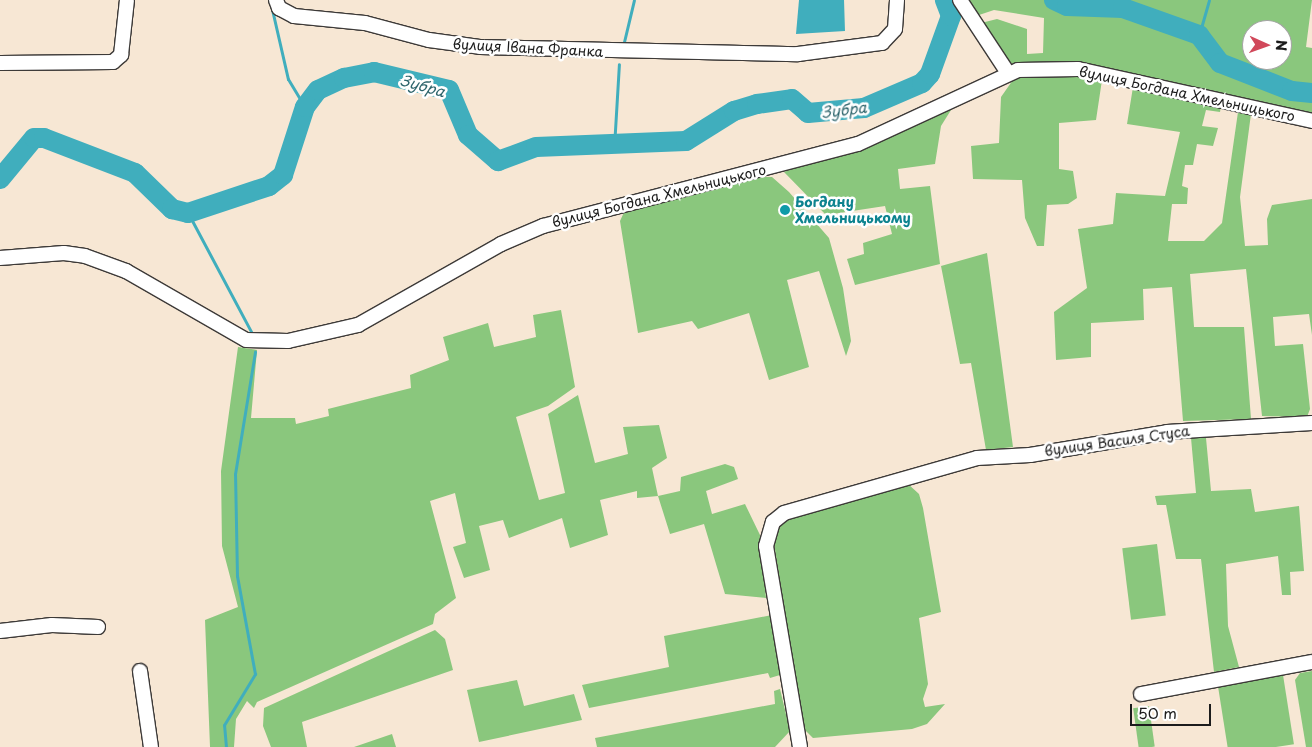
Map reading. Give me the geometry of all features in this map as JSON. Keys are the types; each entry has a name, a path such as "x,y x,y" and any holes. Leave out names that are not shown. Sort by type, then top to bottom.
{"street":[{"path":"0,63 113,62 120,54 127,0"},
{"name":"вулиця Івана Франка","path":"276,0 279,8 294,16 365,23 472,46 798,54 875,46 895,29 897,0"},
{"path":"960,0 1008,73"},
{"name":"вулиця Богдана Хмельницького","path":"0,258 64,253 107,263 258,344 322,336 394,308 501,244 543,226 858,144 1008,73 1033,68 1078,69 1312,121"},
{"name":"вулиця Василя Стуса","path":"800,747 766,546 768,532 784,513 977,458 1030,455 1168,432 1312,422"},
{"path":"0,631 52,625 98,627"},
{"path":"1141,694 1312,662"},
{"path":"140,671 152,747"}],"green space":[{"path":"965,0 1312,0 1306,47 1312,48 1312,116 1096,65 1015,65 1006,60 981,23 997,19 1027,29 1027,54 1043,53 1044,18 994,10 976,16"},
{"path":"1081,75 1102,80 1096,120 1059,123 1059,169 1073,171 1077,198 1068,204 1047,205 1044,246 1037,246 1025,218 1022,180 973,179 971,146 999,143 1001,97 1015,77"},
{"path":"1133,87 1221,106 1220,112 1206,110 1202,126 1218,128 1213,146 1197,144 1193,165 1185,165 1182,186 1188,188 1187,204 1172,204 1168,241 1204,241 1222,223 1238,112 1251,114 1240,197 1245,246 1268,245 1267,219 1272,205 1312,199 1312,335 1309,314 1273,317 1275,346 1303,344 1310,409 1307,417 1262,416 1246,269 1190,274 1194,327 1244,327 1251,419 1183,421 1172,287 1143,289 1144,320 1091,323 1091,357 1056,360 1054,312 1087,288 1078,229 1113,224 1116,193 1165,196 1180,132 1127,124"},
{"path":"948,107 951,110 941,126 935,164 898,169 900,189 930,186 940,264 855,285 847,259 864,254 863,243 892,234 885,206 826,215 784,172"},
{"path":"763,177 772,177 789,192 829,238 843,288 851,341 846,356 819,271 787,280 809,367 769,380 749,313 698,329 692,321 638,333 620,221 626,208"},
{"path":"987,253 1013,447 986,450 971,363 960,364 941,266"},
{"path":"561,310 575,387 548,406 516,417 539,500 565,493 548,414 578,395 595,463 628,454 623,427 659,425 667,458 652,468 658,496 637,498 637,491 600,500 608,535 570,548 562,518 509,538 503,520 479,526 490,570 464,578 453,547 466,543 455,493 430,501 456,598 435,614 433,624 257,702 254,708 247,701 236,719 234,747 210,747 205,620 238,607 222,546 221,471 238,347 257,350 251,418 295,418 296,424 329,416 328,409 411,388 410,375 449,360 443,337 488,323 494,347 536,337 533,315"},
{"path":"1191,438 1206,438 1211,491 1251,489 1255,512 1299,506 1304,571 1290,572 1291,595 1282,595 1278,556 1226,564 1228,626 1239,667 1214,672 1201,559 1176,559 1166,505 1157,505 1155,496 1196,493"},
{"path":"725,464 734,467 738,479 706,491 712,514 745,504 760,535 766,598 725,594 704,524 670,534 658,496 680,491 681,477"},
{"path":"907,483 919,494 923,508 941,612 919,618 928,684 923,699 925,707 945,704 927,724 912,729 813,738 803,728 773,537 786,518"},
{"path":"1157,544 1166,615 1131,620 1122,548"},
{"path":"772,615 780,675 770,678 768,673 589,708 582,685 669,667 664,636"},
{"path":"435,630 445,639 453,670 302,722 307,747 271,747 263,726 264,708"},
{"path":"1312,671 1312,747 1306,747 1295,680 1300,673"},
{"path":"1283,675 1294,744 1276,747 1228,747 1218,685"},
{"path":"517,680 524,706 574,694 582,720 479,742 467,690"},
{"path":"780,689 790,731 775,747 597,747 595,738 775,704 774,691"},
{"path":"1149,706 1155,747 1139,747 1133,708"},
{"path":"392,734 396,747 354,747"}],"water":[{"path":"799,0 844,0 845,31 796,34"}],"waterway":[{"path":"623,46 634,0"},
{"name":"Зубра","path":"0,179 34,138 44,138 135,173 172,209 188,213 269,186 283,175 305,107 318,90 344,78 374,72 449,90 468,135 498,161 536,147 686,141 734,111 757,104 792,99 808,113 864,108 922,83 930,74 951,16 945,0"},
{"name":"Зубра","path":"1054,0 1067,6 1123,8 1199,35 1220,63 1292,91 1312,93"},
{"path":"1199,35 1209,0"},
{"path":"271,5 288,79 305,107"},
{"path":"614,147 619,64"},
{"path":"188,213 254,337"},
{"path":"226,747 224,725 255,674 237,576 235,474 255,352"}],"place":[{"name":"Богдану Хмельницькому","path":"785,210"}]}
